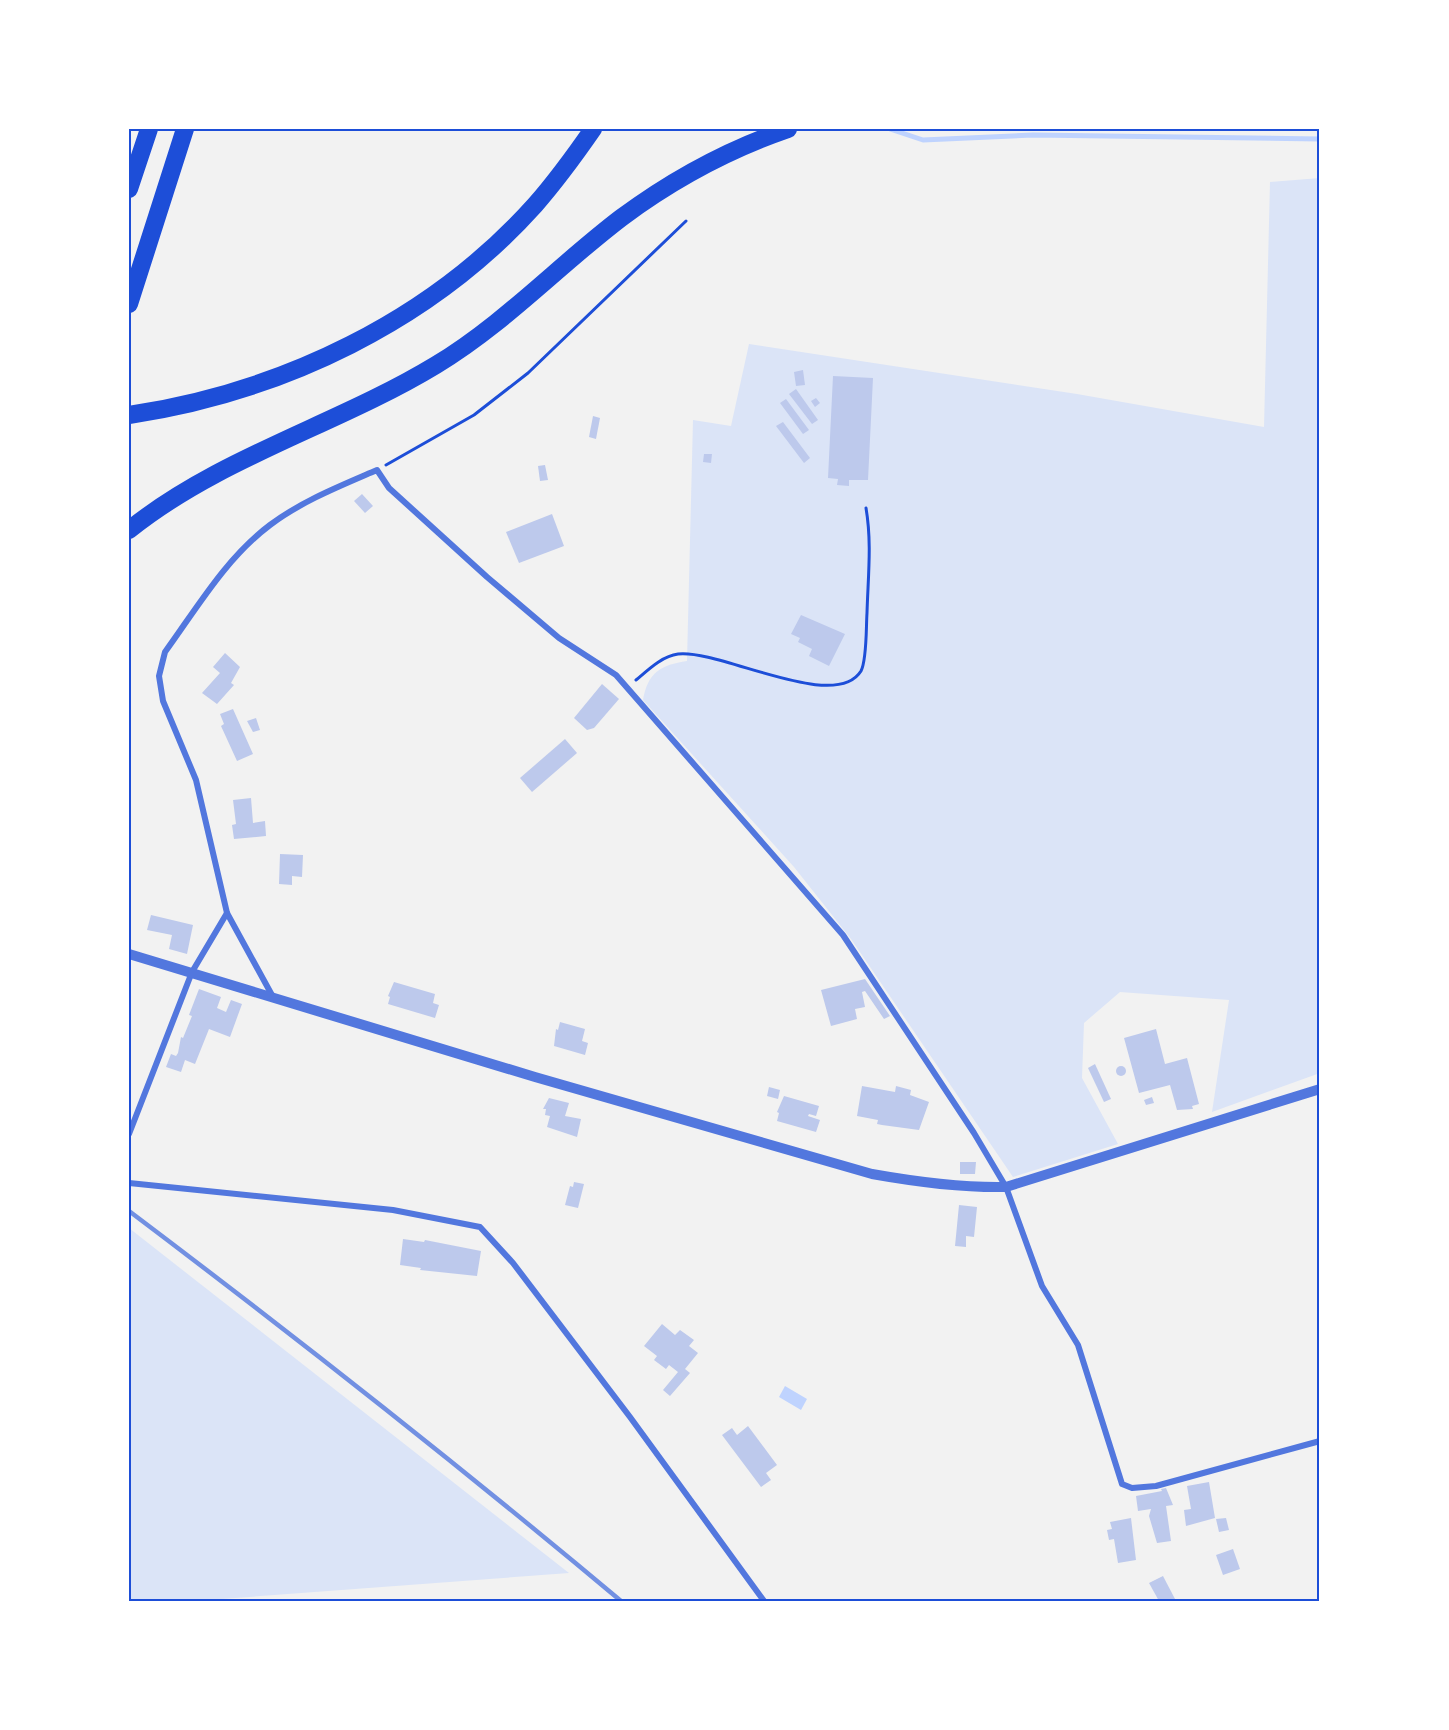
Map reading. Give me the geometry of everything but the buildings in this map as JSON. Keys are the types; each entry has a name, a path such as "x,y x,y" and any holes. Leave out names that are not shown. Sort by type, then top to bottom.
{"highway":[{"path":"129,189 148,129"},
{"path":"129,415 247,388 322,358 365,337 417,306 460,274 507,233 551,185 593,129"},
{"path":"129,530 205,481 346,414 436,365 478,336 620,219 663,188 754,140 788,129"},
{"path":"129,303 185,130"}],"street":[{"path":"273,998 227,913 196,780 163,701 159,676 160,663 165,652 228,565 250,542 298,507 376,470 389,488 487,577 559,638 616,675 843,935 974,1133 1006,1187 1042,1286 1078,1345 1116,1472 1122,1484 1132,1488 1156,1486 1320,1441"},
{"path":"129,1134 192,972 227,913"},
{"path":"129,954 535,1077 872,1174 928,1184 968,1188 1006,1187 1320,1089"},
{"path":"129,1183 393,1210 480,1227 520,1272 630,1417 764,1601"}],"path":[{"path":"376,470 474,415 528,373 686,221"},
{"path":"628,688 664,659 678,654 719,659 820,686 843,686 852,681 861,670 865,642 870,533 866,508"}],"shaded area":[{"path":"1320,178 1320,1073 1212,1112 1229,1000 1120,992 1084,1023 1082,1078 1118,1144 1013,1177 851,939 794,867 643,700 652,676 670,665 687,661 693,420 731,426 749,344 1077,394 1264,427 1270,182"},
{"path":"129,1228 569,1573 195,1601 129,1601"}],"water":[{"path":"785,1386 807,1399 801,1410 779,1397"}],"waterway":[{"path":"890,129 923,140 1033,135 1320,139"}],"railway":[{"path":"129,1211 377,1403 621,1601"}]}
